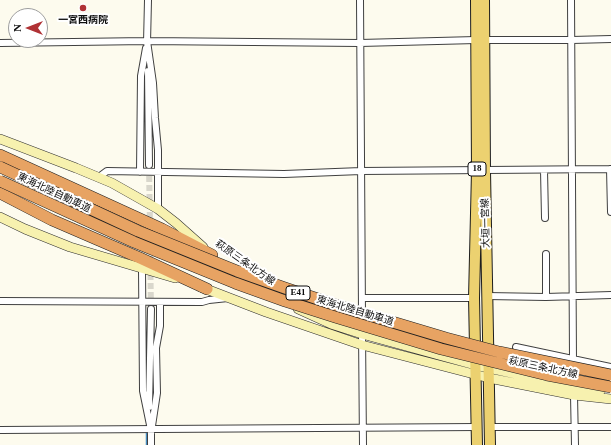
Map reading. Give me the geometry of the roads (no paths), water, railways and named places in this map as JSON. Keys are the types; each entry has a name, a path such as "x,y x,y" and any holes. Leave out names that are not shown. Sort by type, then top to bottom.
{"highway":[{"path":"0,155 162,229 212,255"},
{"name":"東海北陸自動車道","path":"0,167 138,231 237,271 292,291 468,344 611,375"},
{"name":"東海北陸自動車道","path":"0,181 141,245 234,283 307,308 441,349 547,374 611,387"},
{"path":"0,193 58,223 140,258 206,289"}],"main road":[{"name":"大垣一宮線","path":"476,0 480,40 481,171 487,296 490,445"},
{"name":"大垣一宮線","path":"480,40 484,0"},
{"name":"萩原三条北方線","path":"0,140 99,177 158,209 212,255 258,287 291,306 331,324 476,370"},
{"name":"大垣一宮線","path":"477,445 474,298 481,171"},
{"name":"萩原三条北方線","path":"0,217 70,247 206,289 266,312 362,345 489,373 574,395 611,399"},
{"name":"萩原三条北方線","path":"489,373 575,387 611,391"}],"street":[{"path":"148,0 147,41 149,165"},
{"path":"360,0 363,445"},
{"path":"571,0 573,360"},
{"path":"0,43 147,41 360,43 611,39"},
{"path":"140,172 141,76 147,41"},
{"path":"147,41 153,83 158,172 158,209"},
{"path":"99,177 107,171 284,174 361,171 610,169 611,212"},
{"path":"544,170 545,218"},
{"path":"546,254 546,297"},
{"path":"142,269 143,391 151,430"},
{"path":"487,296 546,297 611,295"},
{"path":"0,301 202,302 229,298"},
{"path":"362,298 474,298"},
{"path":"151,430 157,393 156,348 160,326 160,302"},
{"path":"151,309 149,405 151,445"},
{"path":"516,347 611,367"},
{"path":"574,395 575,445"},
{"path":"0,430 363,429 477,427"},
{"path":"490,427 611,427"}],"waterway":[{"path":"147,433 147,445"}],"tunnel":[{"path":"149,167 150,224"},
{"path":"150,247 151,309"}],"place":[{"name":"一宮西病院","path":"83,8"}]}
